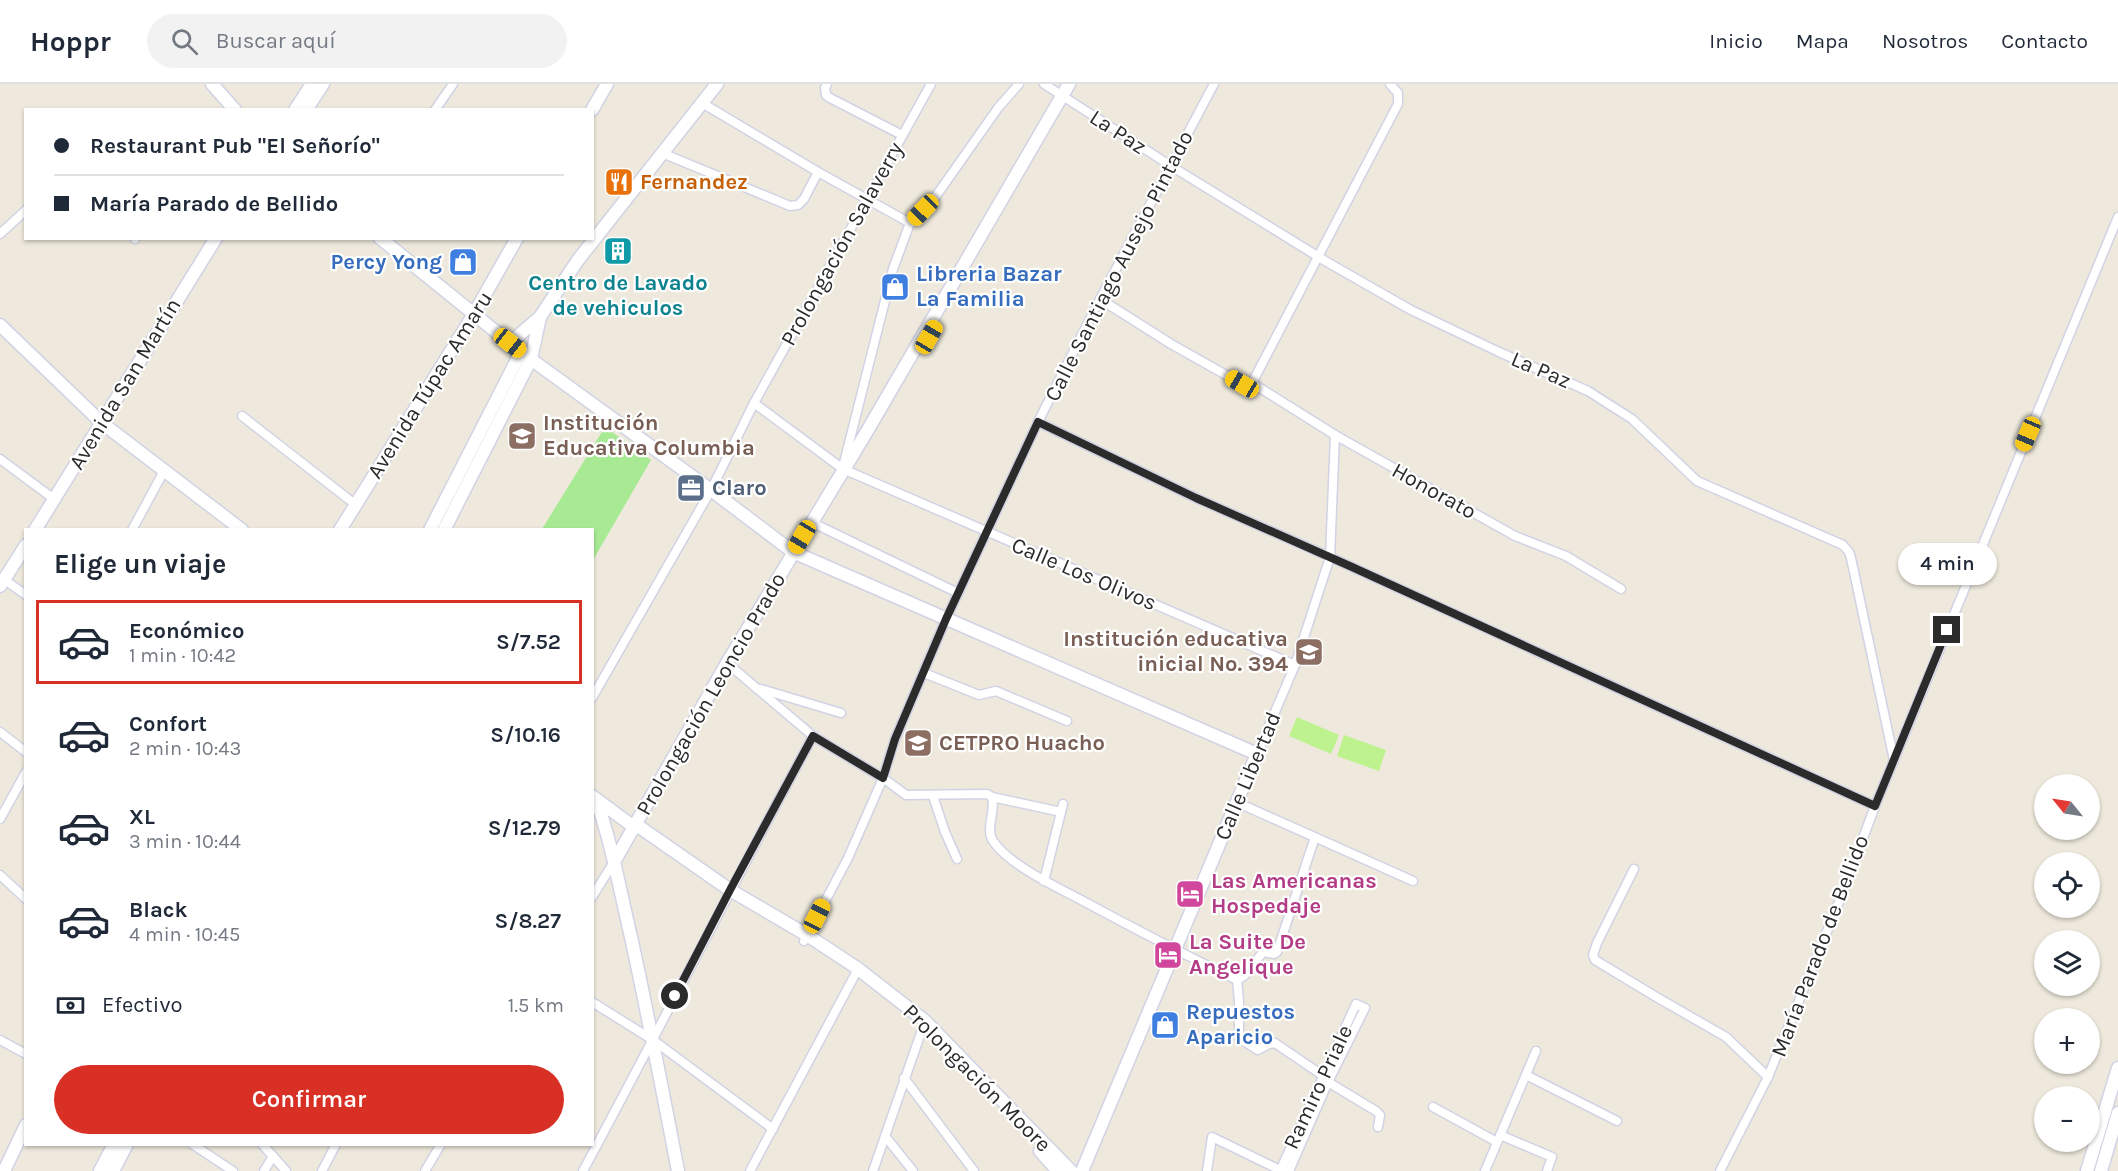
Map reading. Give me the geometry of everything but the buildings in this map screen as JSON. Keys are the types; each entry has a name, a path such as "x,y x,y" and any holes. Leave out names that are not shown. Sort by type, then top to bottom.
{"street":[{"path":"212,84 233,108"},
{"path":"296,108 312,84"},
{"path":"307,108 323,84"},
{"path":"436,108 453,84"},
{"path":"593,108 607,84"},
{"path":"594,240 717,84"},
{"path":"827,84 826,94 830,98 902,135"},
{"name":"Prolongación Leoncio Prado","path":"843,469 893,269 910,223 936,196 998,108 1019,84"},
{"name":"La Paz","path":"1044,84 1171,166 1411,310 1588,391 1632,419 1697,481 1843,545 1851,558 1894,760"},
{"name":"Prolongación Leoncio Prado","path":"1065,97 1069,84"},
{"name":"Prolongación Leoncio Prado","path":"614,862 793,552 1065,97 1077,84"},
{"name":"Calle Santiago Ausejo Pintado","path":"806,938 848,858 883,778 895,739 946,619 1038,422 1100,298 1214,84"},
{"path":"1252,383 1398,104 1398,93 1390,84"},
{"name":"Prolongación Salaverry","path":"594,695 711,490 754,404 929,85"},
{"path":"702,103 910,223"},
{"path":"662,153 790,206 798,205 804,199 818,172"},
{"path":"0,234 24,212"},
{"name":"María Parado de Bellido","path":"1720,1171 1768,1077 1843,892 1875,806 2118,217"},
{"name":"Avenida San Martín","path":"36,528 215,240"},
{"path":"382,240 526,356 793,552 1257,754"},
{"name":"Avenida Túpac Amaru","path":"341,528 474,314 516,240"},
{"path":"445,528 526,356 540,317 594,240"},
{"name":"Honorato","path":"1100,298 1171,344 1242,384 1252,383 1335,435 1515,536 1566,556 1621,589"},
{"path":"510,343 540,317"},
{"path":"0,325 102,423 239,528"},
{"path":"431,528 526,356"},
{"name":"Calle Los Olivos","path":"754,404 843,469 1294,665"},
{"path":"242,416 356,505"},
{"path":"1038,422 1196,498 1875,806"},
{"name":"Calle Libertad","path":"1082,1171 1294,665 1330,557 1335,435"},
{"path":"0,459 54,499"},
{"path":"133,528 164,471"},
{"path":"811,522 958,593"},
{"path":"24,548 1,581 24,595"},
{"path":"727,663 813,736 883,778 906,795 987,794 1062,808 1044,881"},
{"path":"924,673 979,695 996,691 1067,721"},
{"path":"758,688 841,713"},
{"path":"0,732 24,750"},
{"path":"583,1171 813,736"},
{"path":"0,819 24,776"},
{"path":"933,796 957,859"},
{"path":"992,796 990,832 993,841 1008,856 1044,881 1236,980"},
{"path":"594,797 606,827 614,862 653,1040 678,1171"},
{"name":"Prolongación Moore","path":"594,797 634,827 641,828 729,893 806,938 857,972 924,1024 1071,1171"},
{"path":"1236,802 1413,881"},
{"path":"1236,980 1245,975 1263,952 1274,954 1277,951 1315,837"},
{"path":"594,894 614,862"},
{"path":"1634,868 1597,943 1593,955 1595,960 1726,1037 1768,1077"},
{"path":"0,875 24,897"},
{"path":"750,1171 857,972"},
{"path":"1236,980 1239,1001 1239,1038 1258,1050 1275,1043 1376,1111 1380,1115 1378,1127"},
{"path":"595,1004 653,1040 772,1130"},
{"name":"Ramiro Priale","path":"1283,1171 1360,1006"},
{"path":"873,1171 924,1024"},
{"name":"Prolongación Moore","path":"924,1024 1058,1171"},
{"path":"0,1040 24,1053"},
{"path":"1485,1171 1536,1051"},
{"path":"2087,1171 2118,1068"},
{"path":"1526,1075 1617,1121"},
{"path":"904,1078 974,1171"},
{"path":"1433,1107 1499,1138 1552,1156 1546,1171"},
{"path":"2101,1171 2118,1113"},
{"path":"4,1171 24,1129"},
{"path":"885,1136 913,1171"},
{"path":"1207,1171 1212,1137 1283,1171"},
{"path":"100,1171 113,1146"},
{"path":"113,1171 126,1146"},
{"path":"195,1146 230,1170"},
{"path":"264,1146 286,1171"},
{"path":"322,1171 335,1146"},
{"path":"425,1171 440,1146"},
{"path":"264,1171 273,1156"}],"green space":[{"path":"605,427 651,460 594,558 594,528 543,528"},
{"path":"1297,717 1339,735 1331,754 1289,736"},
{"path":"1344,735 1386,750 1379,771 1337,756"}],"place":[{"name":"Fernandez","path":"619,182"},
{"name":"Centro de Lavado de vehiculos","path":"618,251"},
{"name":"Percy Yong","path":"463,262"},
{"name":"Libreria Bazar La Familia","path":"895,287"},
{"name":"Institución Educativa Columbia","path":"522,436"},
{"name":"Claro","path":"691,488"},
{"name":"Institución educativa inicial No. 394","path":"1309,652"},
{"name":"CETPRO Huacho","path":"918,743"},
{"name":"Las Americanas Hospedaje","path":"1190,894"},
{"name":"La Suite De Angelique","path":"1168,955"},
{"name":"Repuestos Aparicio","path":"1165,1025"}],"route":[{"path":"675,996 813,736 883,778 895,739 946,619 1038,422 1196,498 1875,806 1947,630"}]}
